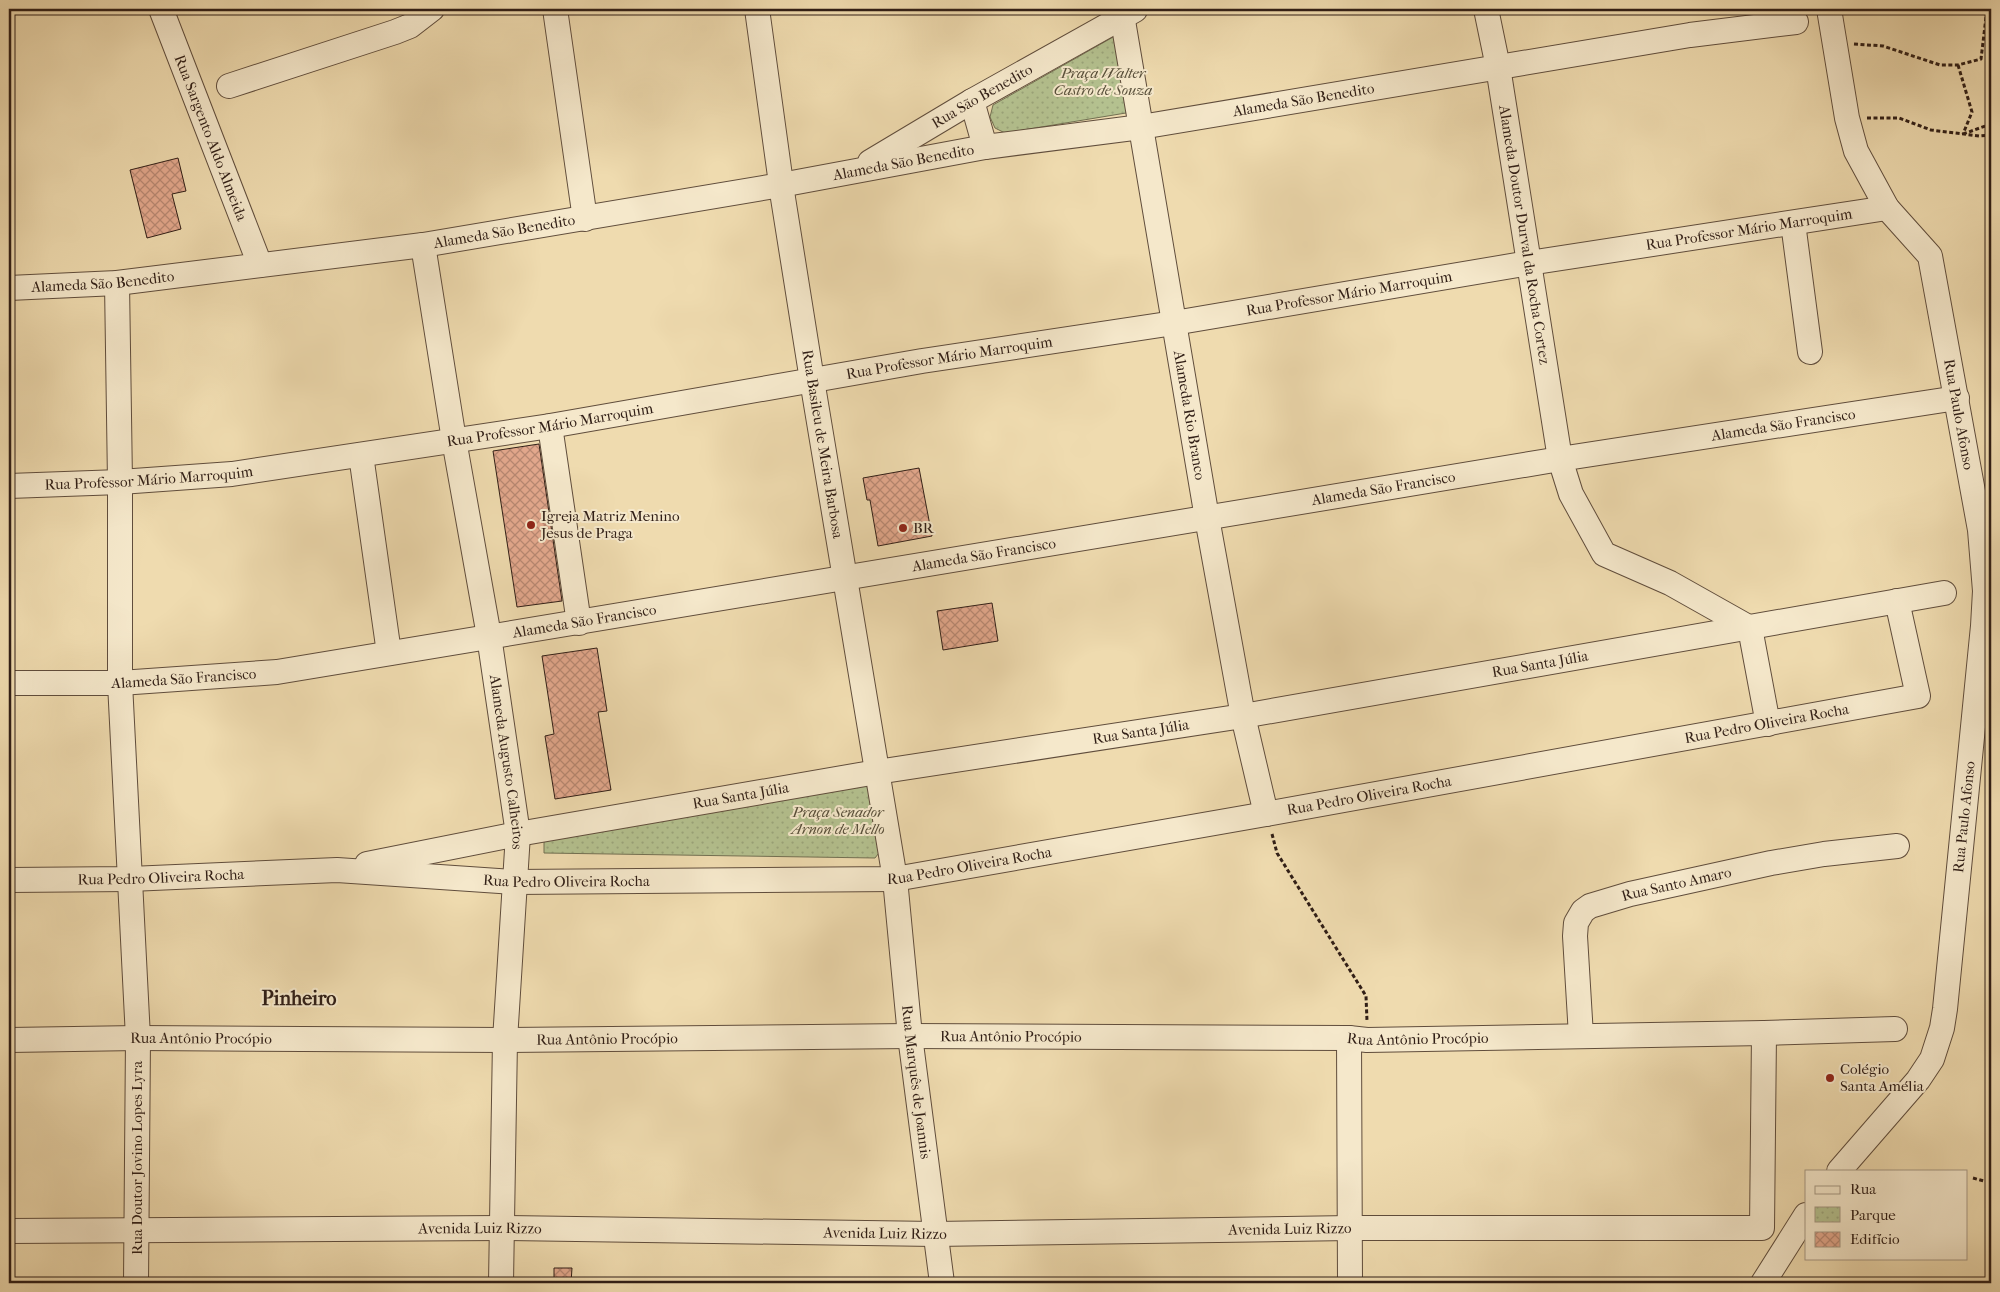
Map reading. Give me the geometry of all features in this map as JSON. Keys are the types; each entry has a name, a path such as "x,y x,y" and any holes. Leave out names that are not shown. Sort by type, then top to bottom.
{"street":[{"name":"Rua Sargento Aldo Almeida","path":"161,9 260,265"},
{"path":"229,86 395,32 410,26 432,9"},
{"path":"555,9 584,219"},
{"name":"Rua Basileu de Meira Barbosa","path":"757,9 781,185 894,879"},
{"name":"Alameda Doutor Durval da Rocha Cortez","path":"1486,9 1498,67 1560,460 1571,494 1604,554 1670,583 1750,628"},
{"name":"Rua Paulo Afonso","path":"1829,9 1847,118 1856,151 1887,208 1930,256 1980,530 1985,591 1984,626 1942,1028 1932,1059 1918,1080 1840,1170"},
{"name":"Rua São Benedito","path":"856,171 1127,11"},
{"name":"Alameda Rio Branco","path":"1127,11 1141,127 1207,518 1243,716 1266,814"},
{"name":"Alameda São Benedito","path":"9,288 117,283 423,245 781,185 986,147 1141,127 1690,35 1796,22"},
{"path":"972,101 986,147"},
{"name":"Rua Professor Mário Marroquim","path":"9,486 120,482 232,474 550,426 812,380 1529,263 1887,208"},
{"path":"1793,223 1810,352"},
{"name":"Alameda Augusto Calheiros","path":"423,245 454,440 489,636 518,834 505,1040 501,1283"},
{"name":"Rua Doutor Jovino Lopes Lyra","path":"117,283 120,482 120,682 138,1038 136,1283"},
{"name":"Alameda São Francisco","path":"9,683 120,682 277,672 1560,460 1957,398"},
{"path":"550,426 579,623"},
{"path":"360,455 389,653"},
{"name":"Rua Santa Júlia","path":"336,870 518,834 877,772 1243,716 1944,593"},
{"name":"Rua Pedro Oliveira Rocha","path":"9,880 130,879 336,870 516,882 894,879 1918,696 1897,601"},
{"path":"1750,628 1768,724"},
{"name":"Rua Santo Amaro","path":"1581,1036 1576,923 1579,915 1590,906 1630,894 1771,863 1824,854 1897,846"},
{"name":"Rua Marquês de Joannis","path":"894,879 910,1036 942,1283"},
{"name":"Rua Antônio Procópio","path":"9,1040 138,1038 505,1040 910,1036 1358,1039 1764,1033 1895,1029"},
{"name":"Avenida Luiz Rizzo","path":"9,1231 502,1228 935,1234 1350,1228 1762,1228 1764,1033"},
{"path":"1350,1283 1350,1228 1358,1039"},
{"path":"1763,1283 1805,1218"}],"path":[{"path":"1834,42 1883,46 1940,65 1958,65 1981,59 1987,9"},
{"path":"1958,65 1972,112 1963,134"},
{"path":"1847,118 1899,118 1931,130 1979,136 1991,135"},
{"path":"1963,134 1991,124"},
{"path":"1266,814 1277,853 1366,996 1358,1039"},
{"path":"1974,1178 1991,1183"}],"green space":[{"name":"Praça Walter Castro de Souza","path":"1122,32 1144,110 1005,133 995,128 990,117 993,105"},
{"name":"Praça Senador Arnon de Mello","path":"870,784 882,849 875,858 544,853 544,823"}],"building":[{"path":"178,158 186,191 172,194 181,229 147,238 130,170"},
{"name":"Igreja Matriz Menino Jesus de Praga","path":"539,444 562,601 517,607 493,451"},
{"path":"919,468 932,536 878,546 870,500 867,500 863,478"},
{"path":"992,603 998,641 943,650 937,611"},
{"path":"597,648 607,711 598,712 611,790 555,799 545,736 554,734 542,656"},
{"path":"554,1268 572,1268 571,1283 554,1283"}],"place":[{"name":"Igreja Matriz Menino Jesus de Praga","path":"531,525"},
{"name":"BR","path":"903,528"},
{"name":"Colégio Santa Amélia","path":"1830,1078"}],"district":[{"name":"Pinheiro","path":"299,998"}]}
